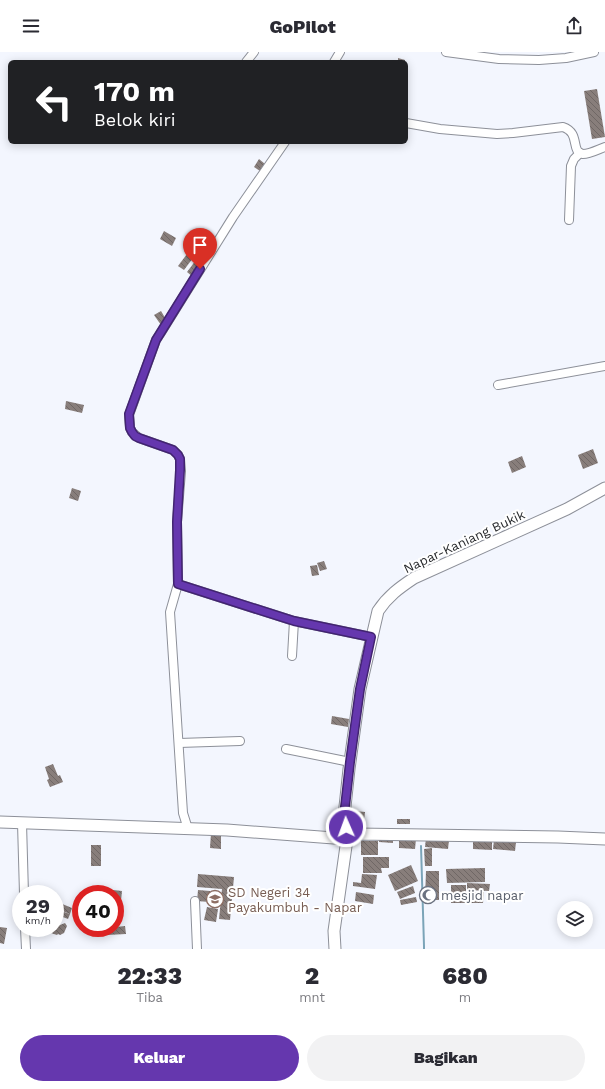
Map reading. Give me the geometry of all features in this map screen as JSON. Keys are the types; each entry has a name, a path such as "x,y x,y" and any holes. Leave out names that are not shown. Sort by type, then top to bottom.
{"main road":[{"name":"Napar-Kaniang Bukik","path":"335,949 334,931 347,839 344,816 350,762 360,689 378,611 384,602 397,589 414,578 568,509 605,488"},
{"path":"0,822 227,830 347,839 357,834 605,839"}],"street":[{"path":"248,60 254,52"},
{"path":"446,52 499,59 531,60 566,58 594,52"},
{"path":"408,123 440,130 497,134 514,134 563,127 572,133 577,150 580,153 585,154 605,147"},
{"path":"188,829 183,814 170,612 178,584 177,522 180,459 173,450 135,436 130,428 129,414 156,340 233,217 284,144"},
{"path":"569,220 571,166 574,159 580,153"},
{"path":"498,385 605,366"},
{"path":"178,584 294,621 371,637"},
{"path":"292,656 294,621"},
{"path":"179,743 240,741"},
{"path":"286,749 350,762"},
{"path":"22,823 24,885"},
{"path":"196,901 197,949"},
{"path":"25,937 26,949"}],"building":[{"path":"597,89 605,137 592,139 584,91"},
{"path":"259,159 265,164 260,171 254,167"},
{"path":"164,231 176,238 172,246 160,239"},
{"path":"193,238 202,244 198,251 189,246"},
{"path":"187,254 193,258 184,270 178,266"},
{"path":"196,260 203,265 193,277 187,272"},
{"path":"161,311 167,321 161,325 154,315"},
{"path":"66,401 84,405 82,413 65,409"},
{"path":"593,449 598,463 583,469 578,455"},
{"path":"522,456 526,467 512,473 508,462"},
{"path":"72,488 81,491 78,501 69,498"},
{"path":"324,561 327,569 320,571 317,563"},
{"path":"317,565 319,575 312,576 310,566"},
{"path":"332,716 349,719 348,727 331,724"},
{"path":"53,764 58,776 60,775 63,782 50,787 47,780 49,779 45,767"},
{"path":"355,811 365,812 364,821 357,820 355,817"},
{"path":"397,819 410,819 410,824 397,824"},
{"path":"211,833 221,834 221,849 210,848"},
{"path":"379,836 393,837 393,843 379,842"},
{"path":"399,838 416,839 415,849 399,848"},
{"path":"426,838 449,840 448,849 425,847"},
{"path":"479,839 492,839 492,850 473,849 473,842 479,842"},
{"path":"494,840 516,842 515,851 493,849"},
{"path":"361,841 378,841 378,855 361,855"},
{"path":"91,845 101,845 101,866 91,866"},
{"path":"432,848 432,866 425,866 424,849"},
{"path":"363,857 389,857 389,868 381,868 382,873 363,873"},
{"path":"411,865 418,881 395,891 388,875"},
{"path":"485,868 485,882 447,883 446,869"},
{"path":"426,871 439,871 439,900 425,900"},
{"path":"198,874 234,877 230,920 219,919 222,889 197,887"},
{"path":"362,874 377,875 375,889 353,886 353,882 361,883"},
{"path":"467,883 490,884 489,891 467,890"},
{"path":"451,885 466,885 466,892 484,892 483,903 451,903"},
{"path":"413,886 415,893 400,899 397,892"},
{"path":"198,890 210,891 209,902 197,901"},
{"path":"356,892 374,895 373,904 355,901"},
{"path":"416,897 417,902 401,905 400,900"},
{"path":"64,905 72,908 70,914 64,912"},
{"path":"207,907 218,909 216,922 204,920"},
{"path":"64,912 70,914 68,919 64,917"},
{"path":"64,923 67,926 64,933"},
{"path":"125,926 126,934 124,934"},
{"path":"0,927 7,928 4,944 0,943"}],"waterway":[{"path":"421,846 424,949"}],"place":[{"name":"mesjid napar","path":"428,895"},
{"name":"SD Negeri 34 Payakumbuh - Napar","path":"215,899"}],"route":[{"path":"200,269 156,340 129,414 130,428 135,436 173,450 180,459 181,465 177,522 178,584 294,621 371,637 360,689 350,762 344,816 346,827"}]}
